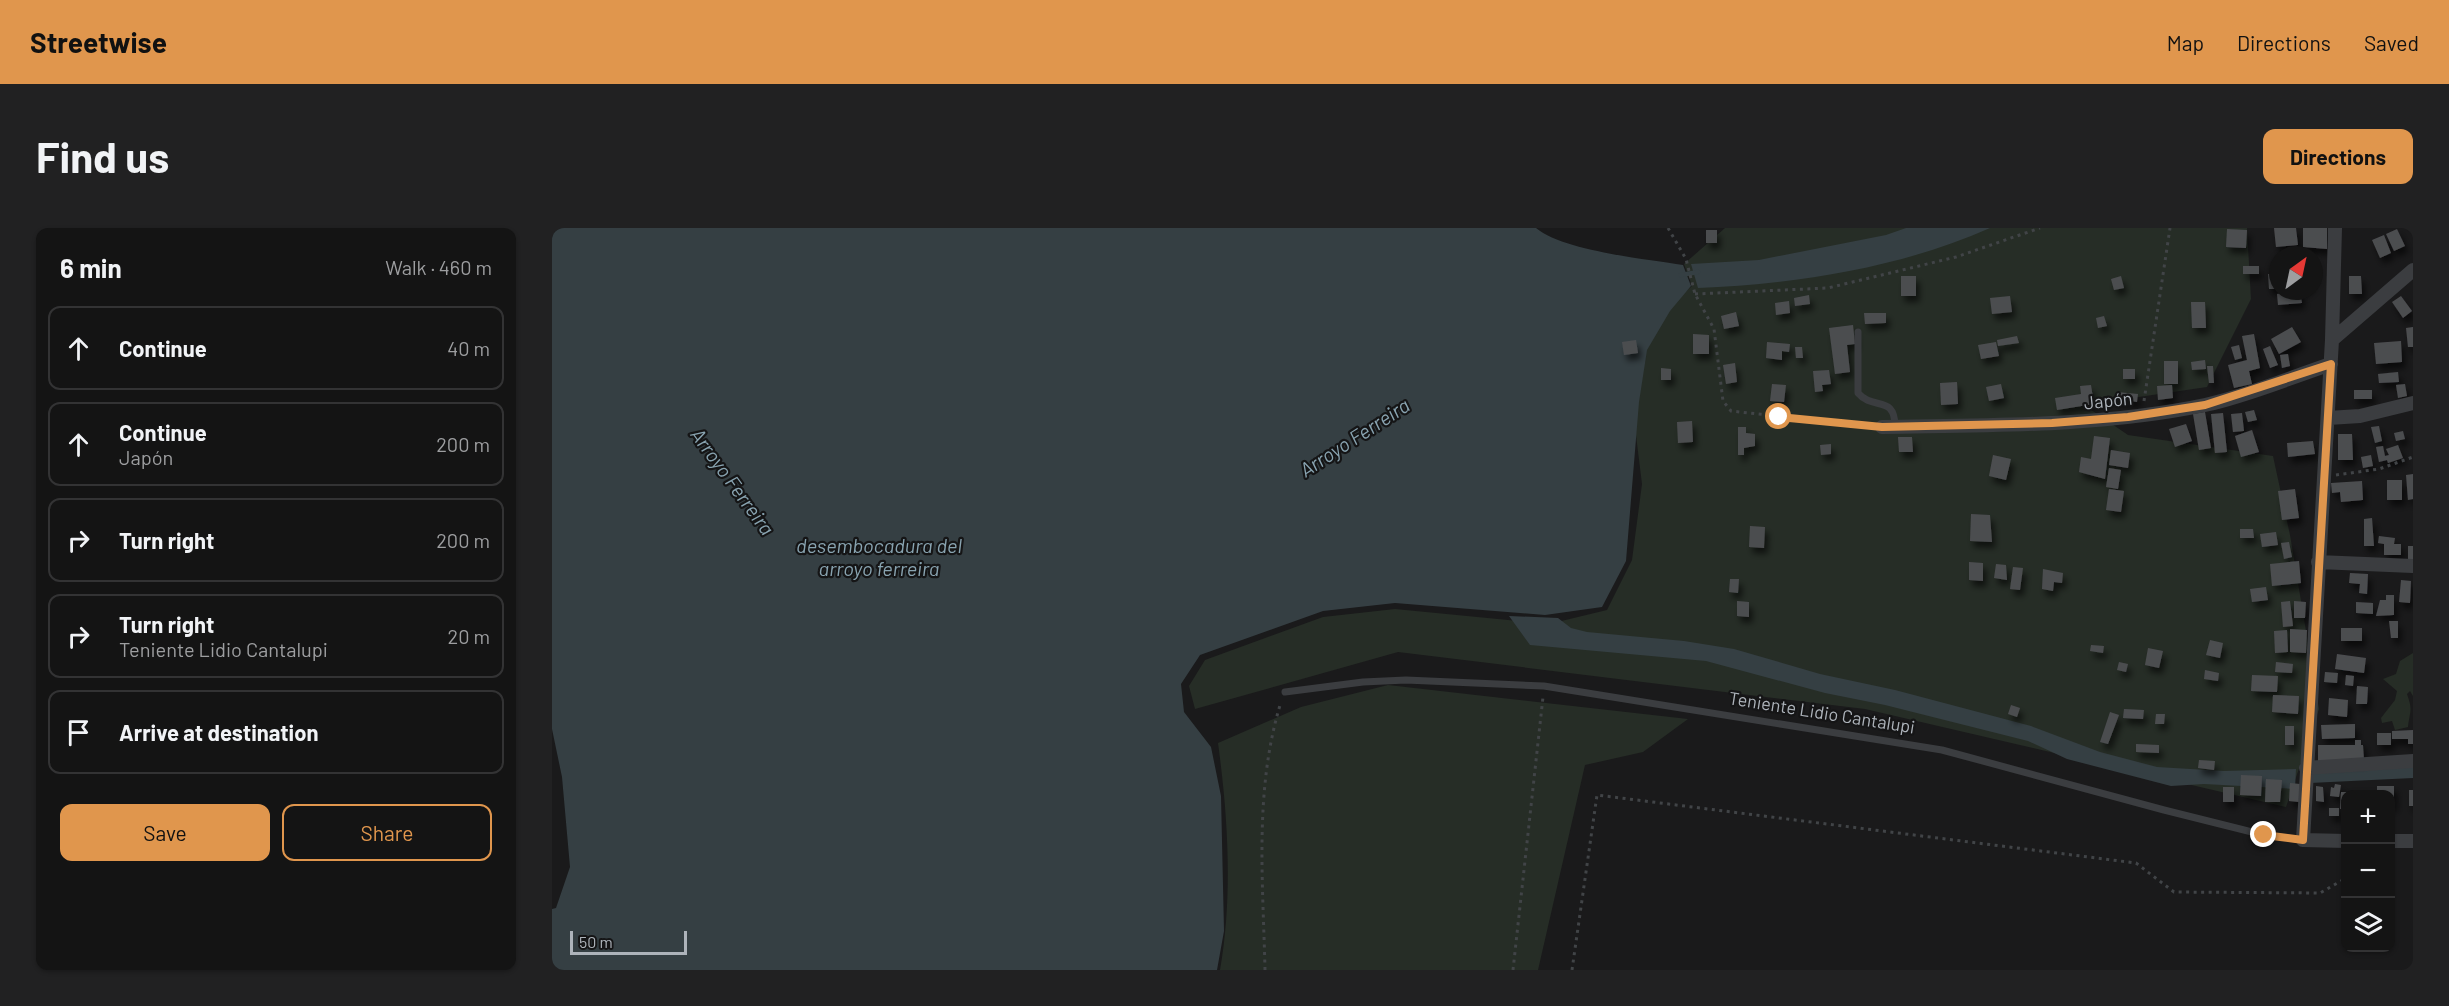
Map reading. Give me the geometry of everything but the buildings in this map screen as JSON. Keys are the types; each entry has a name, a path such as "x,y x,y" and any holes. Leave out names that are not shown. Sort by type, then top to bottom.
{"street":[{"path":"2303,840 2331,364 2335,228"},
{"path":"2332,339 2413,270"},
{"name":"Japón","path":"1888,427 2052,423 2142,415 2205,405 2331,364"},
{"path":"2328,418 2360,416 2413,403"},
{"path":"2318,562 2413,566"},
{"path":"2306,768 2413,761"},
{"name":"Teniente Lidio Cantalupi","path":"2303,840 2341,841"},
{"path":"2395,841 2413,841"}],"lane":[{"path":"1858,332 1858,393 1863,399 1889,406 1895,414 1888,427"},
{"name":"Teniente Lidio Cantalupi","path":"1284,692 1363,682 1406,680 1455,680 1544,686 1942,750 2231,826 2303,840"}],"path":[{"path":"1668,228 1686,259 1695,291 1714,329 1723,401 1731,411 1888,427"},
{"path":"1695,291 1828,288 1956,257 2040,228"},
{"path":"2142,415 2170,228"},
{"path":"2324,477 2371,471 2413,457"},
{"path":"1513,970 1544,686"},
{"path":"1265,970 1261,820 1270,737 1284,692"},
{"path":"1572,970 1597,795 2136,863 2174,892 2320,893 2341,881"}],"shaded area":[{"path":"1725,228 2247,228 2251,299 2207,387 2084,405 2128,435 2273,456 2290,535 2319,709 2286,807 1865,709 1398,652 1195,709 1189,686 1205,660 1323,617 1395,609 1549,624 1607,610 1632,560 1642,484 1632,403 1637,352 1665,309 1692,286 1684,264"},
{"path":"2413,653 2413,696 2410,691 2407,694 2410,707 2408,727 2395,730 2392,721 2382,723 2381,718 2395,700 2397,691 2383,679 2396,674 2400,661"},
{"path":"1388,685 1688,719 1643,752 1585,765 1538,970 1220,970 1227,914 1228,857 1218,743 1301,707"}],"water":[{"name":"desembocadura del arroyo ferreira","path":"552,228 1536,228 1566,243 1585,248 1683,265 1691,286 1670,311 1647,350 1639,402 1626,561 1602,607 1545,615 1395,603 1323,611 1200,655 1181,684 1184,712 1211,747 1221,796 1224,931 1217,970 552,970 552,909 556,908 570,867 562,777 552,729"},
{"path":"1906,228 1990,228 1956,242 1884,264 1772,283 1698,288 1691,264 1759,260 1886,235"},
{"path":"1509,616 1558,618 1571,628 1587,632 1684,641 1734,649 1820,674 1895,690 2031,726 2100,752 2157,767 2224,771 2296,769 2295,789 2204,784 2171,786 2067,759 2028,741 1885,705 1825,693 1706,661 1530,645"},
{"path":"2413,764 2413,778 2310,783 2312,773"}],"waterway":[{"name":"Arroyo Ferreira","path":"1681,275 1698,272"}],"route":[{"path":"1779,417 1882,427 2052,423 2128,417 2205,405 2331,364 2303,840 2264,835"}]}
